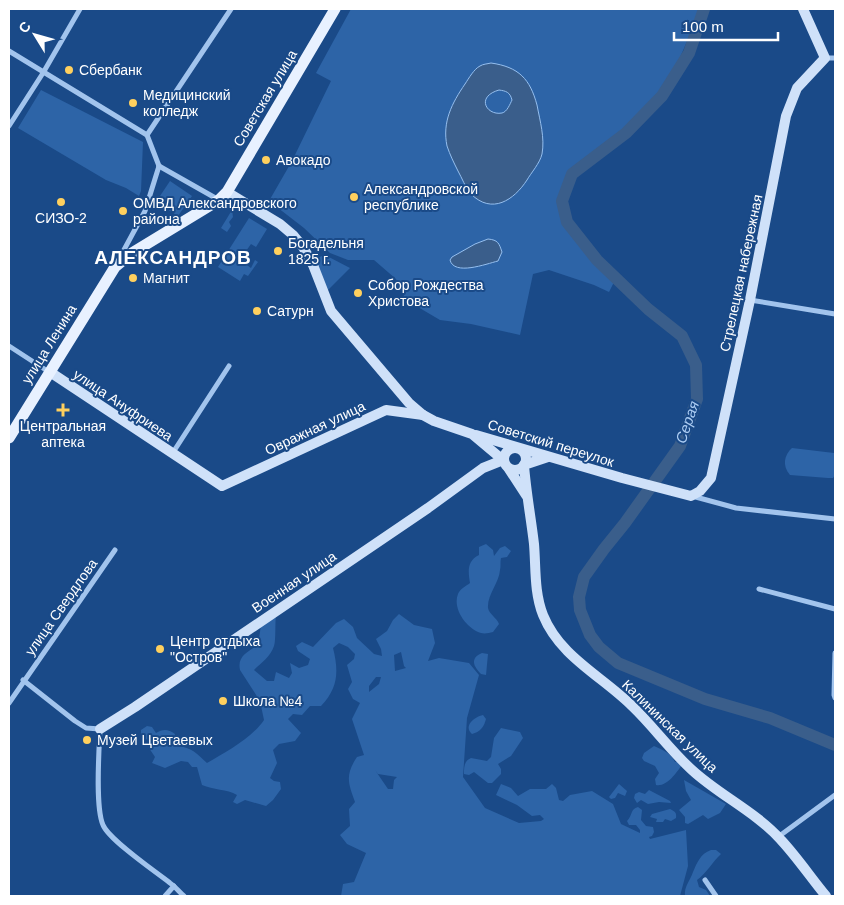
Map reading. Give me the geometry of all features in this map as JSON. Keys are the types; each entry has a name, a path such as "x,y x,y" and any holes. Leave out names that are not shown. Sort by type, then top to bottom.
{"main road":[{"name":"Советская улица","path":"223,196 336,9"},
{"name":"улица Ленина","path":"9,438 115,267 132,253 223,196"}],"street":[{"path":"9,126 80,9"},
{"path":"147,135 231,9"},
{"path":"803,9 830,58"},
{"path":"9,51 147,135 160,166 145,210 115,267"},
{"name":"Стрелецкая набережная","path":"691,496 700,491 711,478 750,300 786,116 797,88 830,58"},
{"path":"160,166 280,224 293,235 303,247 331,311 397,390 423,415 434,421 472,434 506,464 517,470 524,465 548,457"},
{"path":"750,300 835,314"},
{"name":"улица Ануфриева","path":"9,346 222,486"},
{"path":"172,454 229,366"},
{"name":"Овражная улица","path":"222,486 386,410 423,415"},
{"name":"Советский переулок","path":"472,434 691,496"},
{"path":"524,465 526,455 519,448 513,447 504,454 506,464 526,496"},
{"name":"Военная улица","path":"100,729 412,519 483,468 506,464"},
{"name":"Калининская улица","path":"524,465 526,496 534,543 537,592 544,616 556,638 571,656 632,705 679,758 694,772 778,837 826,896"},
{"path":"691,496 736,508 835,518"},
{"name":"улица Свердлова","path":"9,703 23,680 115,550"},
{"path":"759,589 835,609"},
{"path":"835,653 835,698"},
{"path":"23,680 75,721 86,728 100,729 99,787 100,814 103,826 112,837 184,896"},
{"path":"778,837 835,795"},
{"path":"705,880 716,896"},
{"path":"165,896 174,886"}],"shaded area":[{"path":"351,9 701,9 672,76 648,106 622,130 571,168 561,194 563,222 584,250 614,282 609,292 549,270 533,274 520,335 471,324 440,320 406,300 396,279 374,260 348,260 330,253 304,228 269,201 292,161 331,81 316,73"},
{"path":"491,63 516,71 527,81 537,105 543,142 539,161 522,187 509,199 495,204 479,200 471,194 451,156 446,137 449,113 456,98 476,69 481,65","holes":["499,90 506,91 512,100 508,108 502,113 492,112 488,109 485,101 492,93"]},
{"path":"41,90 143,142 141,191 139,196 126,188 106,180 18,128"},
{"path":"170,181 192,196 178,216 156,202"},
{"path":"232,210 233,217 229,222 231,226 227,232 221,228"},
{"path":"249,218 267,229 256,247 251,244 246,251 250,254 244,263 251,268 255,260 258,262 248,276 244,274 240,281 218,267"},
{"path":"488,239 498,242 500,246 502,252 498,261 471,268 453,265 450,260 452,257"},
{"path":"325,255 350,268 327,291 314,259"},
{"path":"792,448 834,453 835,475 833,478 790,475 787,472 785,461 787,454"},
{"path":"486,544 493,550 494,556 500,548 505,546 511,551 507,557 501,558 498,580 488,603 491,614 499,624 493,632 481,633 476,631 462,618 457,606 457,600 460,591 470,583 470,563 479,555 479,547"},
{"path":"276,614 273,650 254,670 267,681 274,681 276,672 289,678 292,673 290,663 299,668 308,665 310,659 298,651 296,646 302,642 313,647 336,623 344,619 353,627 357,638 374,654 382,656 376,639 387,631 399,614 414,625 432,629 435,643 428,661 439,658 469,663 479,675 467,718 463,777 485,808 519,823 541,821 544,819 540,815 532,816 517,805 496,795 501,784 511,788 518,796 530,789 546,789 552,784 556,788 559,800 563,801 570,795 592,791 613,804 621,824 640,833 636,825 629,825 627,821 634,809 638,807 642,810 641,820 646,826 653,827 654,832 649,837 650,839 686,830 688,866 680,896 341,896 343,884 354,882 366,853 347,844 340,835 350,826 349,809 355,802 349,784 349,774 357,757 364,755 352,719 360,703 353,699 348,689 352,682 347,665 354,659 355,654 348,647 339,643 333,648 336,679 327,699 321,706 310,706 302,715 293,714 288,719 301,733 295,741 279,744 273,750 277,763 270,778 280,782 281,789 266,806 245,800 237,804 233,802 237,795 202,785 197,767 192,767 188,762 181,761 165,768 152,763 155,757 147,745 148,740 141,737 141,730 147,726 152,727 156,733 168,730 175,734 173,743 175,747 189,749 207,763 238,744 253,732 264,720 260,701 240,670 240,661 244,655 258,645 261,625","holes":["401,652 406,668 395,671 394,655","376,677 381,677 379,684 369,692 369,686","375,770 378,774 397,777 394,780 393,789 388,789"]},
{"path":"482,653 488,654 486,675 481,674 474,662 476,657"},
{"path":"483,715 486,719 483,727 472,734 469,725 473,720"},
{"path":"501,728 520,732 523,738 511,756 498,764 501,774 492,783 488,783 474,772 469,775 464,774 465,764 469,759 487,761 491,757 494,738"},
{"path":"654,746 666,752 675,762 682,765 671,779 660,785 656,785 655,779 659,773 655,766 644,761 642,758 644,753"},
{"path":"684,780 726,804 720,813 708,819 703,815 688,824 685,823 685,817 679,810 691,800 686,791"},
{"path":"619,784 627,791 625,796 618,793 615,798 611,799 609,797"},
{"path":"649,790 671,803 659,802 648,804 641,800 637,803 634,798 635,794 639,792 645,794"},
{"path":"670,809 675,812 676,816 671,821 665,819 663,822 656,822 657,819 650,817 652,814"},
{"path":"711,850 716,850 721,854 697,880 699,887 706,890 710,896 685,896 686,886 698,862 704,854"}],"waterway":[{"name":"Серая","path":"704,9 689,53 662,96 626,133 572,174 562,201 567,222 597,260 648,309 682,336 696,365 697,399 680,446 584,577 579,597 580,610 590,635 599,647 618,663 705,699 770,718 835,745"}],"place":[{"name":"Сбербанк","path":"69,70"},
{"name":"Медицинский колледж","path":"133,103"},
{"name":"Авокадо","path":"266,160"},
{"name":"Александровской республике","path":"354,197"},
{"name":"СИЗО-2","path":"61,202"},
{"name":"ОМВД Александровского района","path":"123,211"},
{"name":"Богадельня 1825 г.","path":"278,251"},
{"name":"Магнит","path":"133,278"},
{"name":"Собор Рождества Христова","path":"358,293"},
{"name":"Сатурн","path":"257,311"},
{"name":"Центральная аптека","path":"63,410"},
{"name":"Центр отдыха \"Остров\"","path":"160,649"},
{"name":"Школа №4","path":"223,701"},
{"name":"Музей Цветаевых","path":"87,740"}],"district":[{"name":"АЛЕКСАНДРОВ","path":"173,257"}]}
